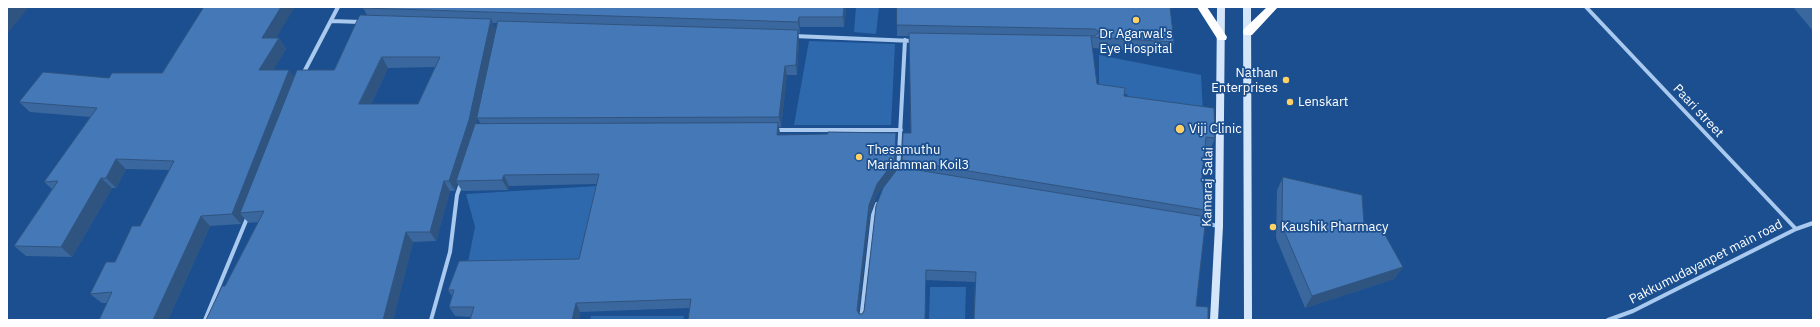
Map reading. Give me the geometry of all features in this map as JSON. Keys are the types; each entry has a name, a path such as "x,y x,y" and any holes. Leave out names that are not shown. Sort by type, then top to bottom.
{"highway":[{"path":"1202,7 1222,37"},
{"path":"1248,32 1273,7"}],"main road":[{"name":"Kamaraj Salai","path":"1214,320 1219,226 1222,37 1221,7"},
{"path":"1247,7 1248,320"}],"street":[{"path":"300,81 338,7"},
{"name":"Paari street","path":"1586,7 1796,229"},
{"path":"331,21 369,22"},
{"path":"792,36 921,41"},
{"path":"893,178 898,172 905,40"},
{"path":"773,130 901,130"},
{"path":"898,172 906,174"},
{"path":"431,320 450,252 457,195 462,180"},
{"path":"861,320 873,215 880,196"},
{"path":"205,320 250,211"},
{"path":"1196,222 1219,226"},
{"name":"Pakkumudayanpet main road","path":"1608,320 1633,311 1796,229 1813,223"}],"shaded area":[{"path":"856,7 879,7 876,34 854,32"},
{"path":"809,41 895,44 891,125 794,125"},
{"path":"1099,55 1201,75 1203,113 1129,103 1127,94 1099,91"},
{"path":"597,186 579,265 467,267 475,227 466,194"},
{"path":"930,287 966,287 965,320 929,320"},
{"path":"591,316 684,316 683,320 590,320"}],"building":[{"path":"204,7 281,7 262,38 279,38 259,70 289,70 232,214 201,216 153,320 99,320 112,292 90,294 106,262 115,262 132,226 140,226 174,161 116,159 106,178 101,178 61,247 14,246 58,181 44,182 97,108 19,102 43,72 109,78 112,73 162,73"},
{"path":"844,7 843,17 799,17 798,22 363,8"},
{"path":"897,7 1170,7 1174,42 1091,37 1097,84 1125,88 1124,96 1214,108 1215,138 1206,137 1202,175 1205,210 902,160 903,133 911,133 909,33 1095,36 1099,32 1095,29 897,25"},
{"path":"360,15 491,19 469,120 449,181 444,181 430,232 406,232 383,320 206,320 222,286 225,286 264,211 240,213 297,70 334,70","holes":["382,57 440,57 418,104 359,104"]},
{"path":"498,21 798,30 796,65 785,66 779,117 477,118"},
{"path":"778,123 777,135 828,134 828,132 896,133 894,162 877,184 869,205 857,310 859,314 862,314 864,311 876,206 883,188 899,167 1206,217 1196,306 1208,307 1208,320 974,320 976,272 926,270 925,320 688,320 691,299 576,303 572,320 470,320 474,307 449,307 454,290 448,290 459,261 579,259 599,174 504,175 502,180 456,181 475,124"},
{"path":"1283,177 1362,195 1364,224 1379,224 1403,267 1312,296 1282,226"}],"place":[{"name":"Dr Agarwal's Eye Hospital","path":"1136,20"},
{"name":"Nathan Enterprises","path":"1286,80"},
{"name":"Lenskart","path":"1290,102"},
{"name":"Viji Clinic","path":"1180,129"},
{"name":"Thesamuthu Mariamman Koil3","path":"859,157"},
{"name":"Kaushik Pharmacy","path":"1273,227"}]}
